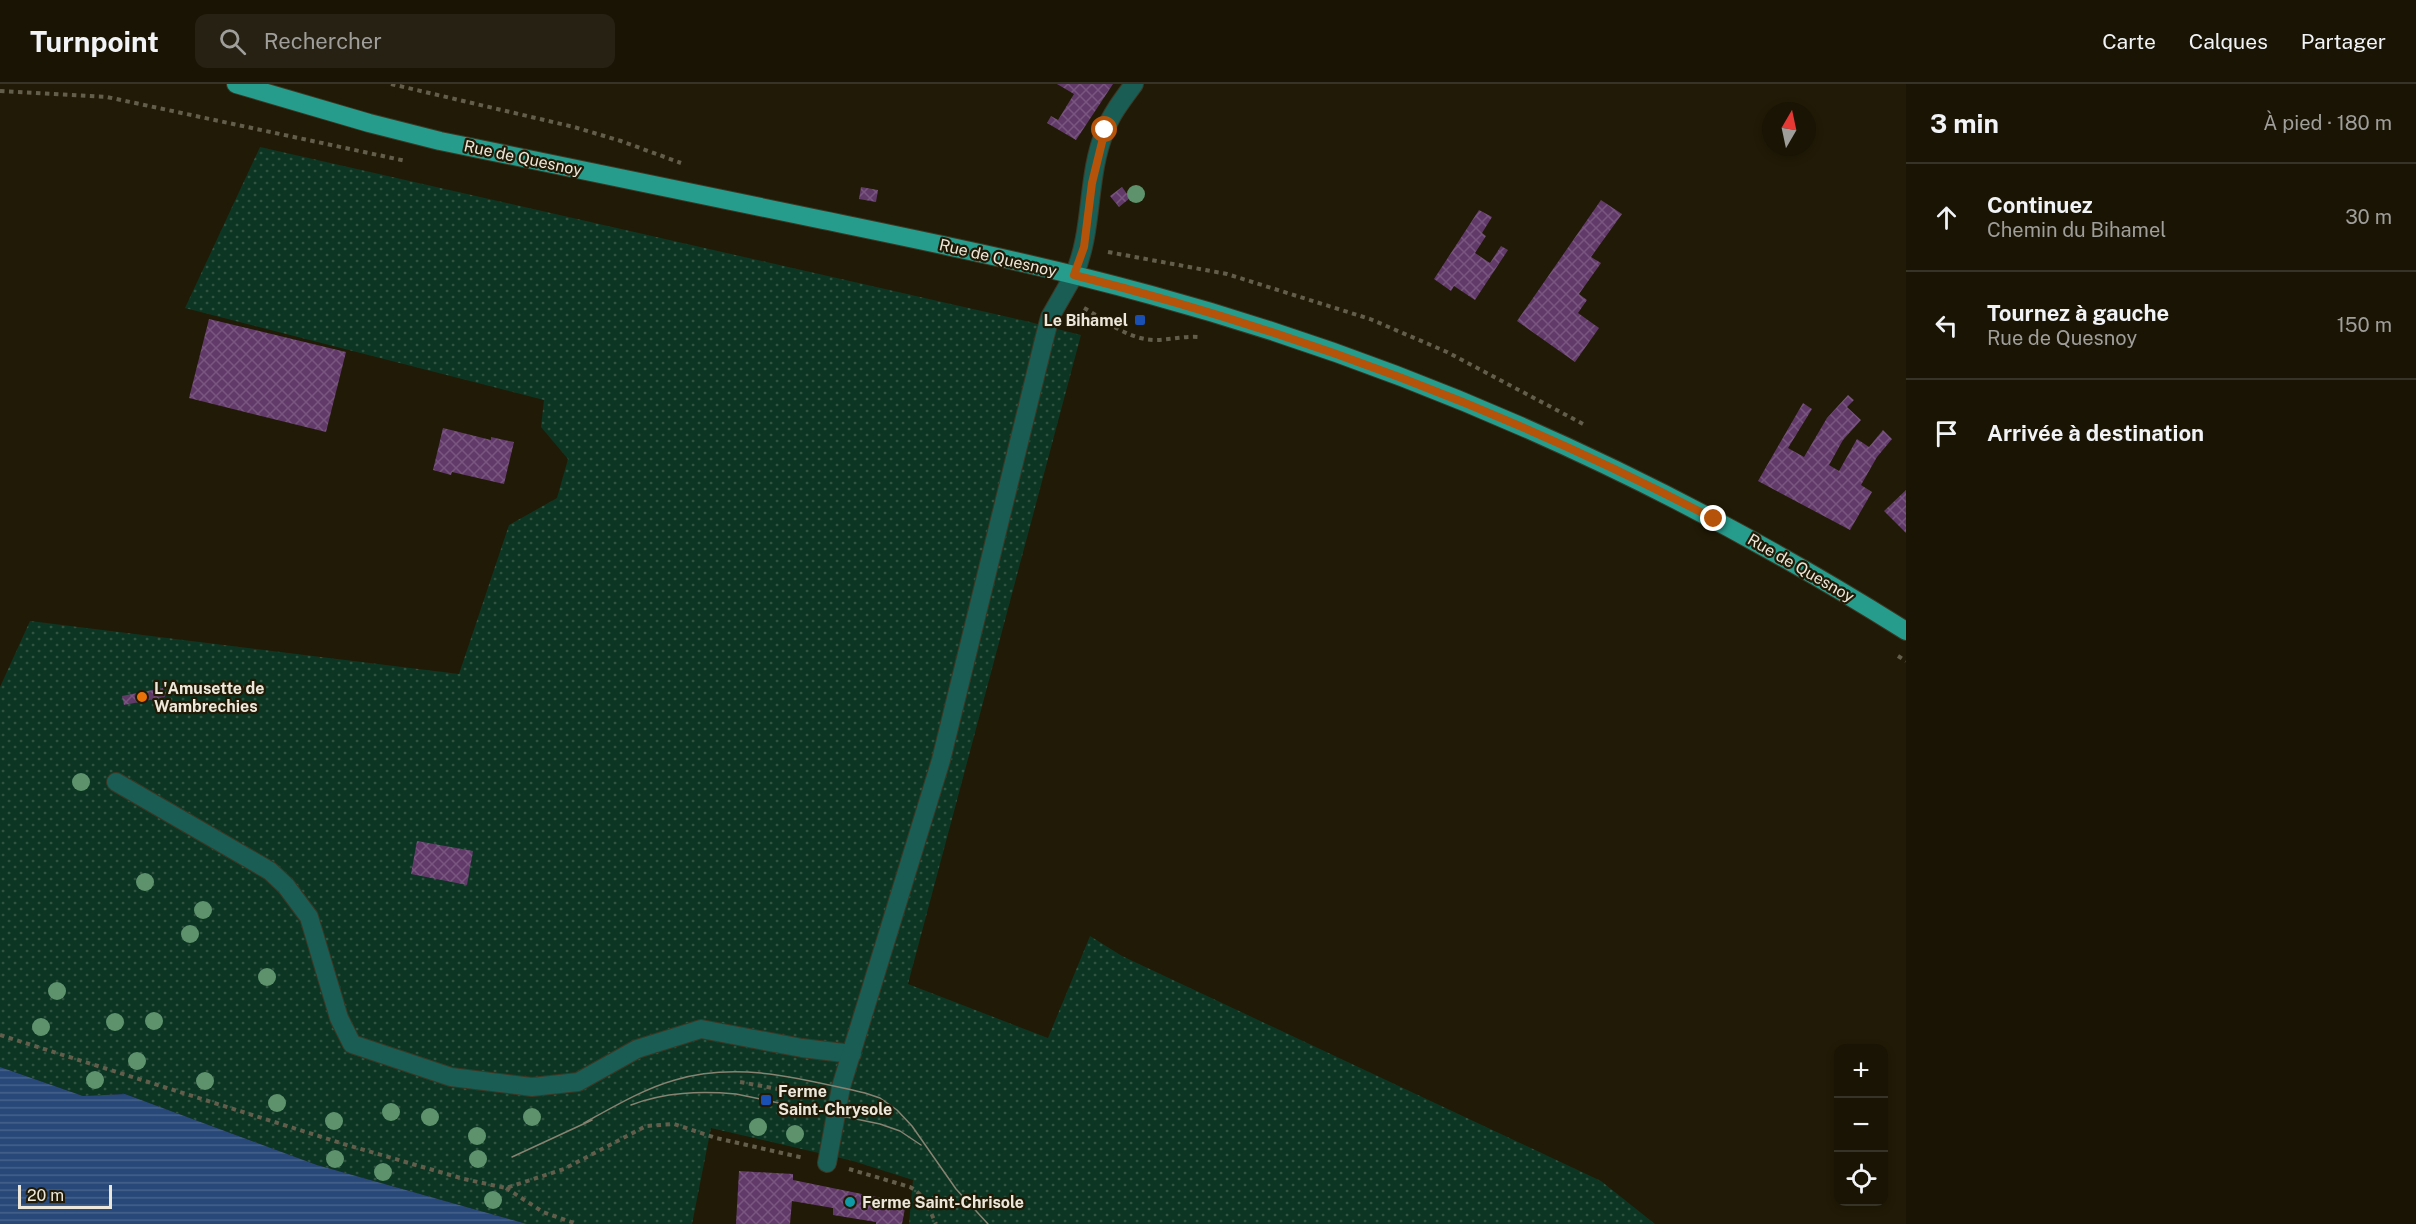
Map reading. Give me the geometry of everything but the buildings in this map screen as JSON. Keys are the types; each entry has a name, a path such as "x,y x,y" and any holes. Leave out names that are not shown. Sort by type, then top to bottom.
{"main road":[{"name":"Rue de Quesnoy","path":"236,84 440,141 952,247 1074,275 1194,307 1319,347 1424,386 1614,467 1814,575 1906,631"},
{"name":"Rue de Quesnoy","path":"263,84 316,107"}],"street":[{"path":"827,1163 835,1114 941,759 1045,336 1060,297 1074,275 1084,247 1092,183 1105,130 1134,84"},
{"path":"116,782 270,871 286,886 309,917 339,1018 352,1044 372,1052 451,1077 532,1087 578,1082 637,1049 701,1029 802,1048 852,1054"}],"path":[{"path":"0,91 106,97 414,162"},
{"path":"1060,297 1133,336 1151,340 1186,336 1206,339"},
{"path":"1896,655 1906,661"},
{"path":"0,1035 347,1145 465,1179 506,1188 543,1212 577,1224"},
{"path":"740,1082 813,1096"},
{"path":"506,1188 564,1169 646,1126 674,1124 716,1138 827,1163 910,1186 924,1197 936,1224"}],"green space":[{"path":"260,147 1081,335 908,984 1048,1038 1090,936 1122,956 1601,1181 1655,1224 909,1224 913,1180 853,1161 711,1128 692,1224 527,1224 317,1165 125,1094 83,1096 0,1067 0,687 30,621 459,674 509,525 557,498 568,459 541,427 544,400 185,308"}],"water":[{"path":"0,1067 83,1096 125,1094 317,1165 527,1224 0,1224"}],"tram line":[{"path":"584,1123 651,1088 675,1080 723,1072 770,1074 865,1093 880,1098 897,1110 912,1126 956,1189 988,1224"},
{"path":"631,1105 657,1097 683,1093 736,1094 880,1124 900,1131 921,1145"},
{"path":"512,1157 592,1120"}],"place":[{"name":"Le Bihamel","path":"1140,320"},
{"name":"L'Amusette de Wambrechies","path":"142,697"},
{"name":"Ferme Saint-Chrysole","path":"766,1100"},
{"name":"Ferme Saint-Chrisole","path":"850,1202"}],"route":[{"path":"1105,130 1092,183 1084,247 1074,275 1194,307 1378,368 1471,405 1614,467 1714,519"}]}
